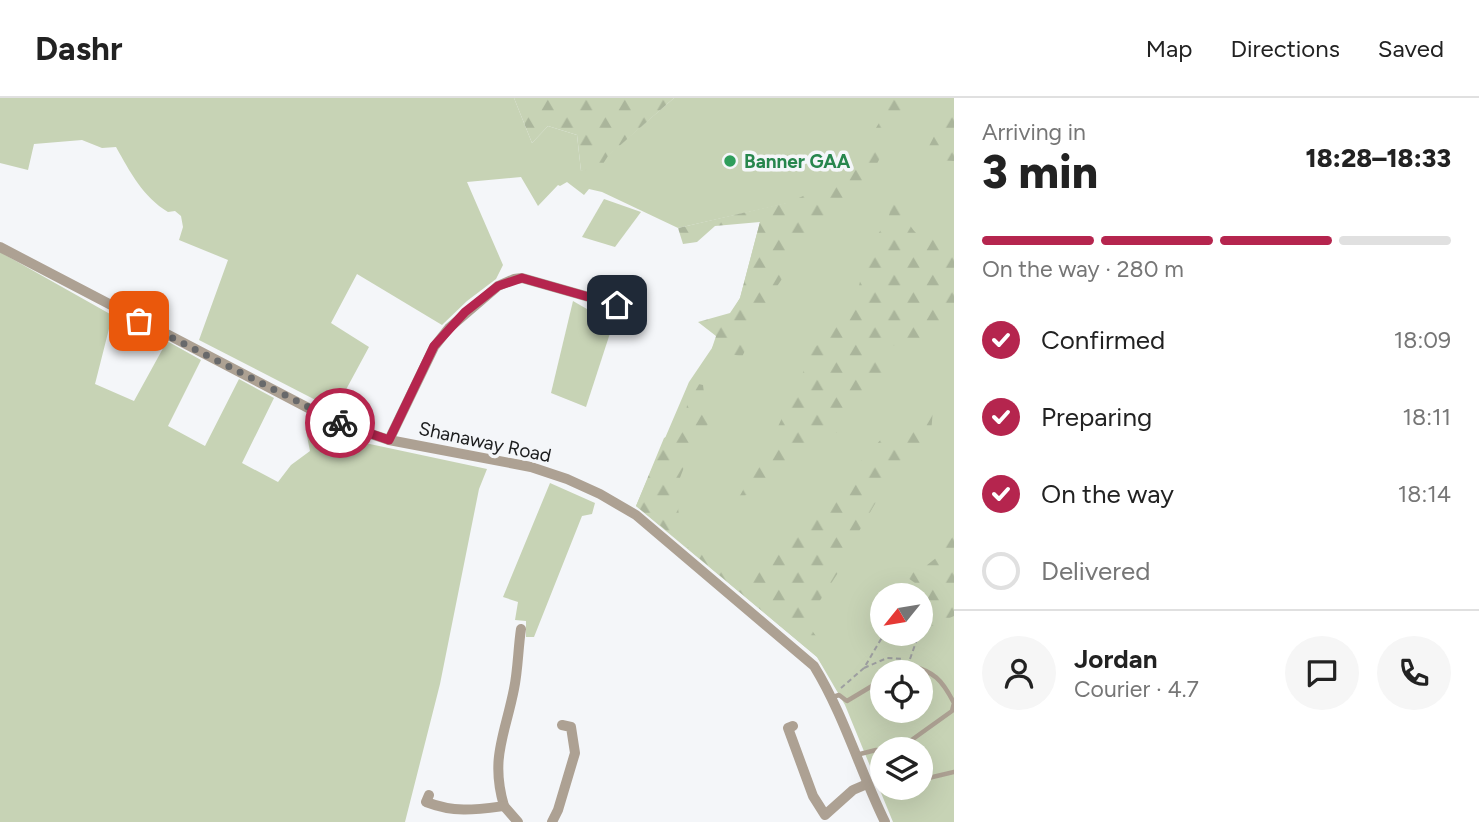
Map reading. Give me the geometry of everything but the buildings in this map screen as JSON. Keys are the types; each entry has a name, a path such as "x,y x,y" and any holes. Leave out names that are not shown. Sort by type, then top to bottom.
{"street":[{"name":"Shanaway Road","path":"0,247 335,422 389,440 531,467 600,494 636,516 814,666 836,696 855,756 885,822"},
{"path":"389,440 434,346 465,312 498,286 522,278 617,305"},
{"path":"519,822 504,806 497,782 497,759 524,645 520,629"},
{"path":"552,822 575,753 570,727 562,725"},
{"path":"793,726 788,728 821,818 853,790 867,784"},
{"path":"429,796 426,802 446,809 467,811 504,806"}],"lane":[{"path":"916,737 952,711 954,703 933,673"},
{"path":"836,696 847,701 870,687"},
{"path":"855,756 870,750"},
{"path":"933,777 954,772"}],"path":[{"path":"864,668 877,646"},
{"path":"882,660 897,657 902,660"},
{"path":"836,696 842,686 870,665"}],"green space":[{"path":"0,98 514,98 532,143 548,126 577,135 581,171 607,156 674,98 954,98 954,822 893,822 884,800 933,800 933,737 870,737 870,766 845,705 817,657 636,506 689,382 740,298 760,222 788,203 678,228 602,192 589,189 584,195 567,182 558,185 538,206 521,177 467,182 503,265 496,279 442,325 357,274 331,323 369,347 335,410 199,340 228,260 179,240 183,227 181,216 175,211 168,212 151,199 116,147 102,148 82,140 34,144 28,170 0,163"},
{"path":"514,98 674,98 608,156 601,167 581,171 577,135 548,126 532,143"},
{"path":"894,98 911,98 867,183 809,238 770,297 742,357 712,348 716,336 698,322 730,313 740,298 760,222 715,226 697,242 683,244 678,228 790,202 847,176"},
{"path":"954,98 954,161 936,160 914,175"},
{"path":"902,187 906,218 919,236 926,240 940,237 954,244 954,312 939,327 924,336 908,343 887,346 883,356 888,365 844,430 805,443 768,498 751,493 738,499 773,437 811,352 856,299 867,251 888,219 896,188"},
{"path":"604,199 641,212 615,247 582,237"},
{"path":"0,252 110,314 112,317 95,384 134,401 167,341 201,360 168,426 205,446 239,379 274,398 242,463 278,482 291,465 310,451 306,431 313,421 351,440 487,469 479,489 440,684 405,822 0,822"},
{"path":"573,301 613,324 586,407 551,393"},
{"path":"689,382 703,385 708,424 688,457 676,488 679,517 672,535 636,506 664,438 682,422 687,407"},
{"path":"933,409 930,446 905,466 883,490 845,562 806,622 833,660 832,680 817,657 687,548 695,544 742,576 806,521 885,435"},
{"path":"550,483 595,503 592,514 582,516 534,637 526,637 526,621 515,620 518,602 503,597"},
{"path":"954,535 954,616 933,626 933,583 915,583 901,573 905,568 922,569 936,558"}],"way so far":[{"path":"139,321 340,423"}],"place":[{"name":"Banner GAA","path":"730,161"}],"route":[{"path":"340,423 389,440 434,346 465,312 506,282 522,278 617,305"}]}
